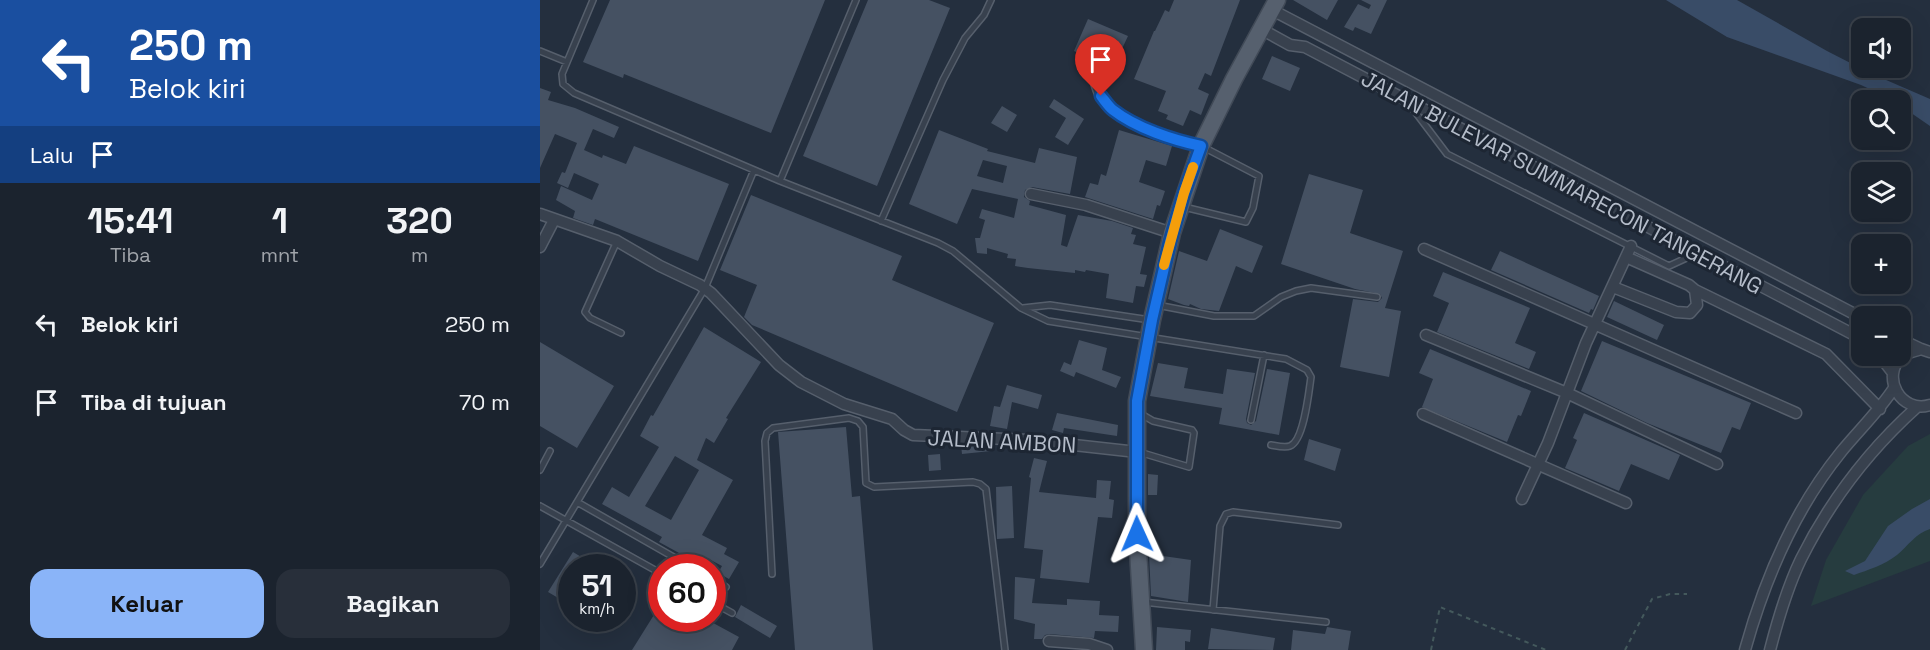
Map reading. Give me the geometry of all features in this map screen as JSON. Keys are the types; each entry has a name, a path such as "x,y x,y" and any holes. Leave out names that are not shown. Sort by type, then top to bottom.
{"main road":[{"path":"1144,650 1137,534 1137,407 1152,320 1172,232 1202,143 1275,5"}],"street":[{"name":"JALAN BULEVAR SUMMARECON TANGERANG","path":"1275,5 1312,31 1851,312"},
{"name":"JALAN BULEVAR SUMMARECON TANGERANG","path":"1261,29 1290,45 1305,47 1851,333"},
{"path":"1305,47 1312,31"},
{"path":"1092,69 1101,96 1113,110 1178,141 1202,143"},
{"path":"1533,167 1541,151"},
{"path":"1031,194 1086,205 1172,232"},
{"name":"JALAN AMBON","path":"540,214 617,241 660,267 705,288 779,365 801,382 844,404 892,419 913,435 1029,440 1137,452"},
{"path":"540,247 554,220"},
{"path":"1522,499 1595,325 1631,246"},
{"path":"1424,249 1797,413"},
{"path":"1626,257 1689,285 1826,354 1880,409"},
{"path":"1761,286 1769,270"},
{"path":"1612,286 1684,314 1690,313 1697,305 1695,290"},
{"path":"1426,335 1567,393 1717,464"},
{"path":"1911,344 1925,351"},
{"path":"1893,373 1903,356 1925,351"},
{"path":"1888,366 1893,373 1894,388 1903,401 1917,407 1930,405"},
{"path":"1745,650 1760,599 1779,550 1808,498 1841,452 1880,409 1894,388"},
{"path":"1770,650 1782,607 1800,560 1827,510 1859,466 1917,407"},
{"path":"1423,414 1626,503"},
{"path":"1049,640 1089,644 1107,650"}],"lane":[{"path":"593,0 562,74 563,84 574,93 780,181 938,243 953,251 1021,308 1048,321 1254,316 1281,297 1311,288 1377,297"},
{"path":"780,181 856,0"},
{"path":"881,221 943,80 965,38 984,15 992,0"},
{"path":"540,51 567,62"},
{"path":"1408,101 1447,154 1670,266 1697,253"},
{"path":"1180,204 1186,209 1246,222 1253,208 1259,176 1207,149 1202,143"},
{"path":"540,564 705,288 754,170"},
{"path":"617,241 585,312 587,316 621,333"},
{"path":"1021,308 1050,305 1152,320 1298,364 1307,370 1311,377 1301,432 1297,441 1288,447 1271,445"},
{"path":"1251,420 1264,355"},
{"path":"1137,407 1147,418 1192,430 1194,433 1189,466 1137,452"},
{"path":"772,574 765,441 767,433 773,428 849,418 858,421 863,426 866,483 869,486 973,482 986,489 1005,650"},
{"path":"540,470 550,451"},
{"path":"577,502 668,554"},
{"path":"540,506 648,566"},
{"path":"1213,610 1220,526 1226,514 1233,512 1338,525"},
{"path":"1142,602 1326,622"},
{"path":"726,610 732,613"}],"path":[{"path":"1625,650 1652,599 1670,594 1687,594"},
{"path":"1431,650 1440,607 1546,650"}],"green space":[{"path":"1930,434 1930,561 1811,606 1826,560 1863,495 1908,446"}],"water":[{"path":"1666,0 1737,0 1851,63 1851,78 1882,78 1909,90 1872,90 1727,37"},
{"path":"1911,91 1930,99 1930,126 1911,113"},
{"path":"1930,499 1930,529 1920,533 1897,555 1881,564 1854,575 1845,571 1865,561 1888,526"}],"building":[{"path":"610,0 825,0 771,133 624,74 623,78 583,62"},
{"path":"868,0 929,0 950,8 877,186 803,156"},
{"path":"1174,0 1240,0 1211,76 1205,73 1198,89 1209,94 1201,115 1190,110 1183,126 1166,119 1168,115 1158,111 1166,91 1134,79 1154,31 1165,10 1169,12"},
{"path":"1293,0 1338,0 1327,20"},
{"path":"1361,0 1387,0 1371,34 1355,27 1353,31 1344,27 1358,4 1369,9 1371,5"},
{"path":"1088,19 1128,36 1113,68 1074,51"},
{"path":"1272,56 1300,68 1290,91 1262,79"},
{"path":"540,88 551,92 548,100 575,108 619,127 614,138 593,129 584,150 602,158 603,155 626,164 634,146 729,184 698,261 595,219 593,225 573,218 575,211 556,200 561,186 592,200 599,184 574,173 568,188 557,183 562,172 565,173 577,143 555,134 540,168"},
{"path":"1054,99 1084,119 1068,145 1055,137 1066,118 1049,107"},
{"path":"1002,106 1017,115 1007,132 991,123"},
{"path":"939,130 988,149 987,151 1035,163 1039,148 1077,157 1070,194 1032,187 1025,190 1024,197 1030,201 1029,205 1066,215 1061,245 1067,247 1078,215 1112,221 1133,228 1131,234 1136,235 1133,244 1146,247 1140,274 1147,275 1144,287 1136,286 1133,303 1106,298 1109,274 1086,270 1085,272 1075,270 1075,273 1015,266 1016,259 1007,258 1008,254 987,248 987,254 977,253 975,238 980,238 985,220 979,218 982,209 1014,218 1018,199 972,189 957,224 909,204","holes":["983,160 1007,166 1003,183 977,176"]},
{"path":"1119,130 1172,146 1166,166 1146,160 1139,182 1165,191 1160,206 1157,205 1153,219 1085,197 1090,183 1098,185 1101,174 1106,176"},
{"path":"1309,174 1363,190 1350,233 1403,251 1385,308 1401,311 1389,377 1340,367 1353,299 1378,302 1382,298 1380,294 1355,289 1281,264"},
{"path":"751,195 902,256 892,280 994,323 957,412 752,325 744,317 757,285 720,270"},
{"path":"1220,229 1263,246 1252,273 1236,266 1219,311 1201,309 1190,304 1189,306 1184,305 1168,299 1179,251 1207,261"},
{"path":"1500,251 1599,296 1593,310 1591,309 1589,313 1491,270"},
{"path":"1443,272 1530,308 1515,343 1536,352 1529,369 1437,332 1449,303 1433,296"},
{"path":"1614,301 1664,325 1657,340 1607,317"},
{"path":"704,327 761,362 726,418 728,419 714,443 706,438 697,460 733,480 702,535 727,548 724,554 681,554 659,542 662,537 602,504 612,487 629,497 659,447 640,436 651,415 653,416","holes":["675,456 699,470 671,520 645,506"]},
{"path":"1079,340 1107,348 1102,370 1121,377 1116,388 1076,372 1074,377 1060,371 1064,362 1071,365"},
{"path":"1602,341 1751,403 1740,430 1732,427 1721,453 1647,423 1581,391"},
{"path":"540,342 614,386 577,448 540,426"},
{"path":"1430,349 1531,391 1507,442 1422,407 1433,379 1419,373"},
{"path":"1158,363 1188,368 1184,388 1223,394 1227,369 1255,373 1246,419 1251,425 1256,421 1267,369 1290,373 1279,435 1219,424 1222,408 1150,396"},
{"path":"1007,385 1042,395 1038,409 1012,402 1007,429 990,426 994,406 1000,407"},
{"path":"1057,413 1118,425 1117,436 1064,428 1063,433 1052,430"},
{"path":"1584,413 1680,455 1669,480 1631,464 1619,491 1565,468 1577,440 1573,438"},
{"path":"846,427 852,497 860,496 873,650 795,650 778,432"},
{"path":"1309,439 1341,449 1335,471 1304,460"},
{"path":"961,445 991,446 991,451 962,454"},
{"path":"940,454 941,470 929,471 928,455"},
{"path":"1034,458 1047,461 1039,492 1096,498 1097,480 1111,481 1109,499 1114,500 1112,518 1098,517 1089,583 1040,578 1043,550 1024,548 1031,478 1029,477"},
{"path":"1148,474 1158,475 1157,495 1148,495"},
{"path":"1012,486 1014,538 997,539 996,487"},
{"path":"1149,554 1191,560 1188,602 1151,596"},
{"path":"726,555 739,562 729,579 726,577"},
{"path":"558,576 558,598 548,592"},
{"path":"1015,577 1035,579 1032,603 1067,605 1067,599 1100,601 1099,615 1119,616 1118,632 1095,631 1094,638 1050,634 1045,635 1042,639 1034,639 1035,624 1014,619"},
{"path":"741,605 777,626 770,638 735,617"},
{"path":"648,624 648,632 726,632 726,630 739,637 732,650 632,650"},
{"path":"1157,627 1191,630 1190,642 1185,641 1185,650 1156,650"},
{"path":"1327,627 1351,631 1348,650 1291,650 1293,630 1325,634"},
{"path":"1211,628 1275,638 1273,650 1208,649"}],"slow traffic":[{"path":"1164,265 1193,167"}],"route":[{"path":"1101,96 1113,110 1134,122 1178,141 1201,146 1170,242 1137,401 1137,534"}]}
